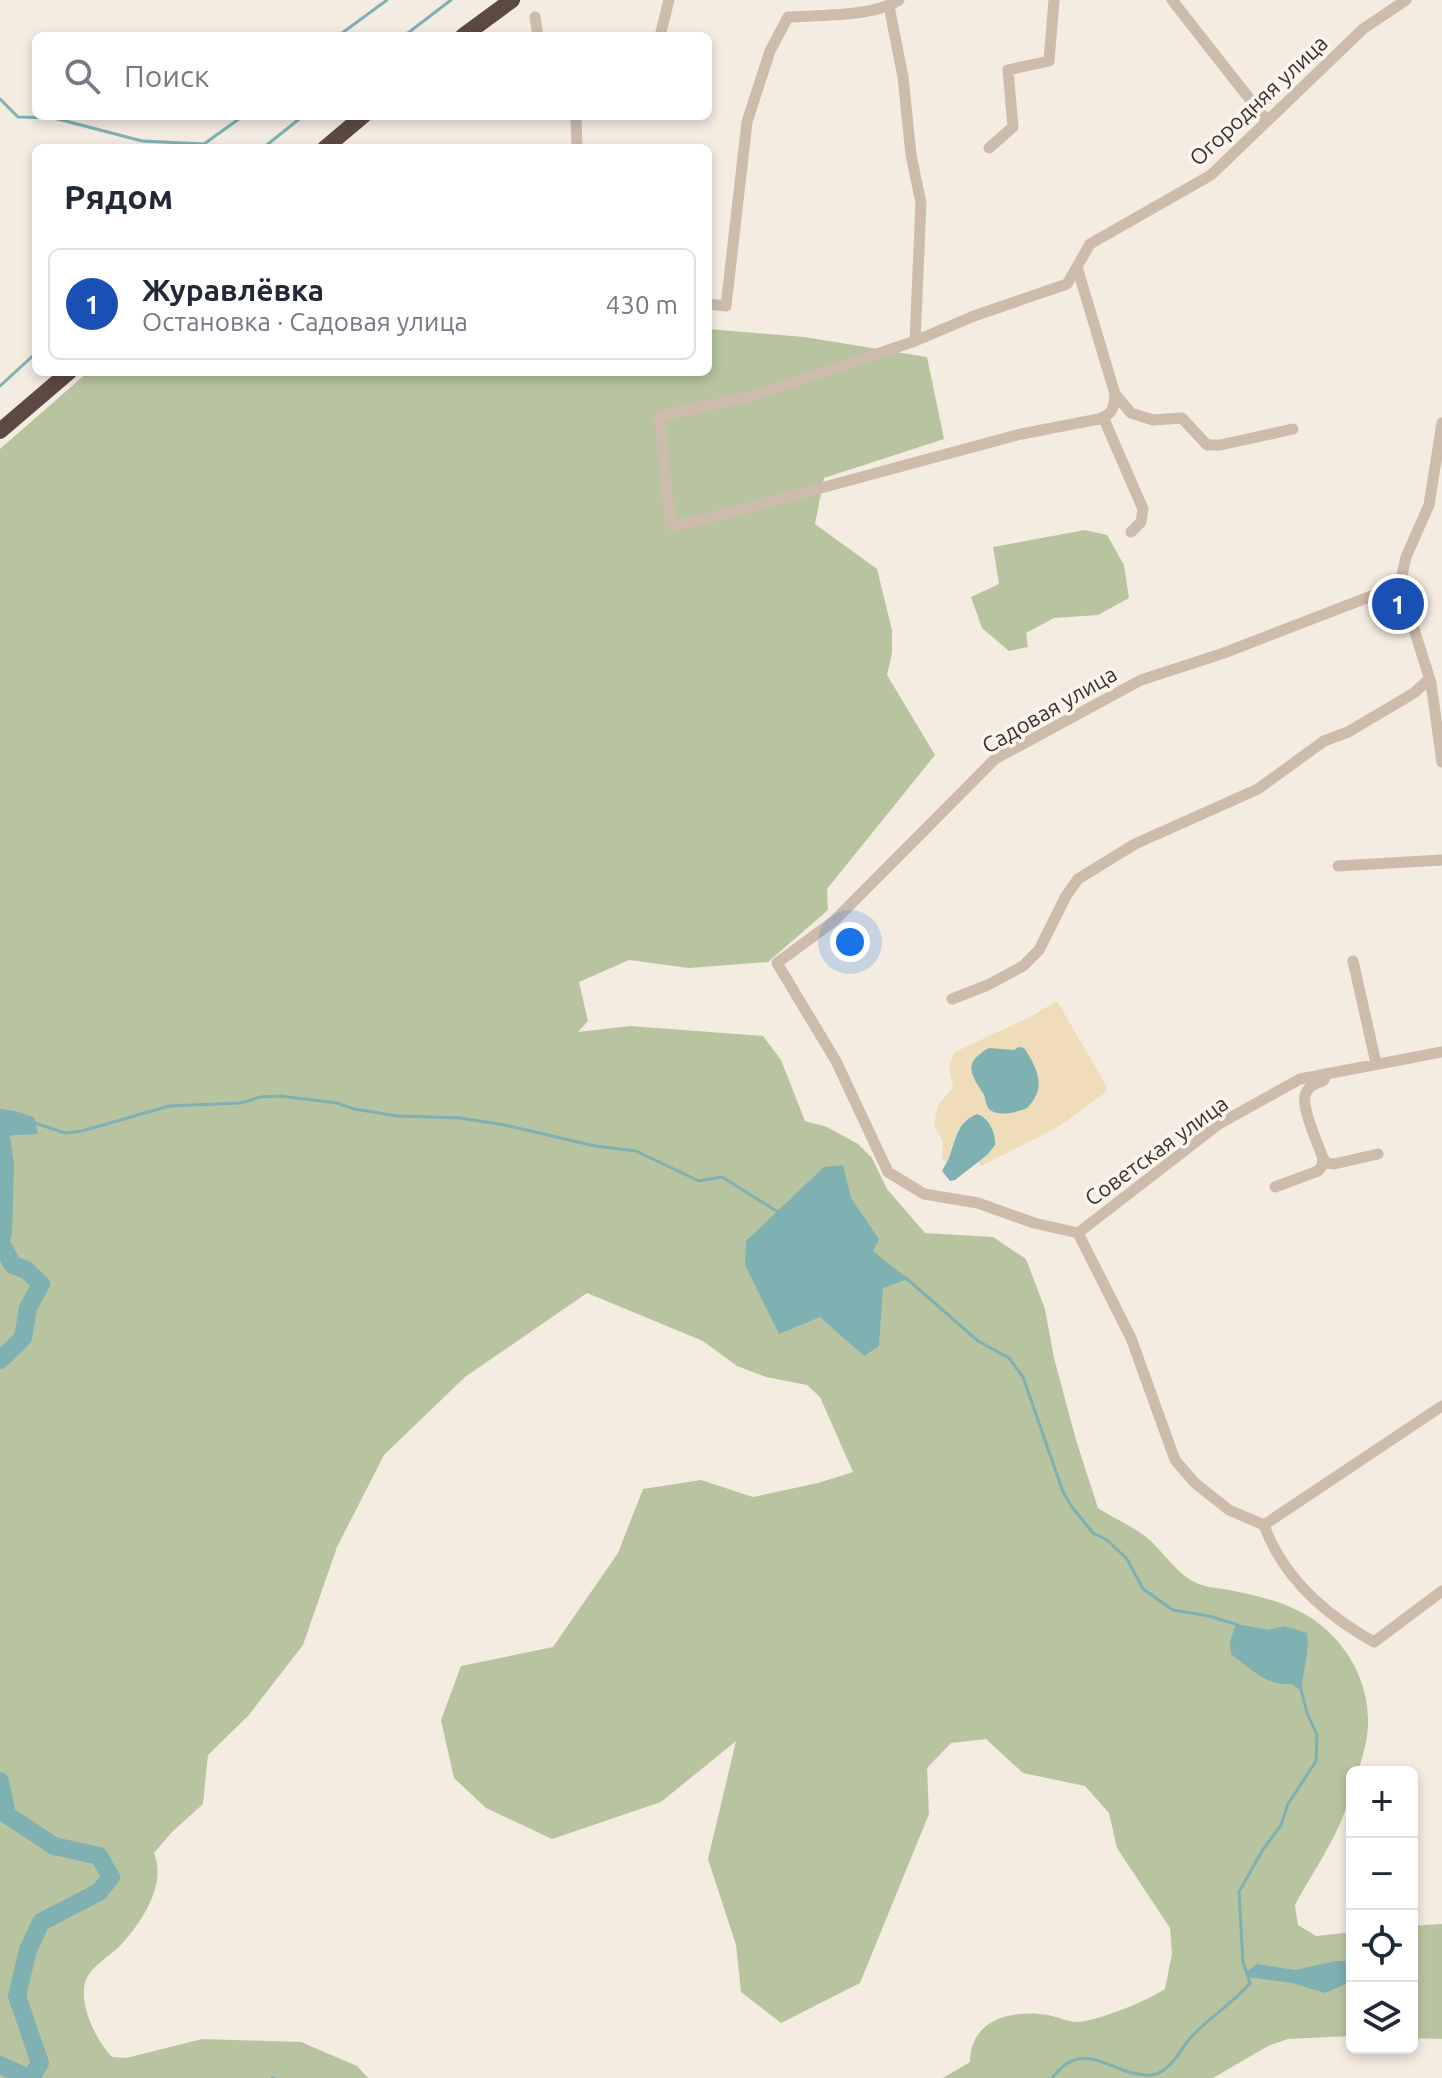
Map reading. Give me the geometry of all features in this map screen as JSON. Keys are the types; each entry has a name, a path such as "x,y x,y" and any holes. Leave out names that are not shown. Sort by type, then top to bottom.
{"highway":[{"path":"468,32 512,0"},
{"path":"330,144 358,120"},
{"path":"0,431 64,376"}],"street":[{"path":"661,32 669,0"},
{"path":"989,148 1013,127 1008,70 1049,61 1054,0"},
{"path":"1172,0 1267,121"},
{"name":"Огородняя улица","path":"1077,267 1090,244 1211,175 1363,29 1406,0"},
{"path":"712,304 726,306 747,122 756,88 788,17 838,14 894,3 911,155 921,203 915,341"},
{"path":"535,17 537,32"},
{"path":"576,120 577,144"},
{"path":"1077,267 1115,394 1114,408 1109,415 1021,434 671,526 659,416 756,395 915,341 974,316 1067,284 1077,267"},
{"path":"1115,394 1131,413 1153,420 1182,418 1207,445 1293,429"},
{"path":"1103,417 1143,509 1141,522 1131,532"},
{"path":"1442,423 1429,505 1406,557 1400,585 1429,679 1442,762"},
{"name":"Садовая улица","path":"1078,1233 1034,1223 978,1203 924,1194 888,1172 836,1061 777,963 834,921 995,759 1141,680 1224,653 1400,585"},
{"path":"952,999 988,985 1023,966 1039,950 1078,879 1135,844 1258,789 1324,741 1348,732 1414,693 1429,679"},
{"path":"1338,866 1442,860"},
{"path":"1353,961 1376,1063"},
{"name":"Советская улица","path":"1078,1233 1219,1124 1300,1079 1442,1052"},
{"path":"1325,1074 1324,1080 1310,1086 1305,1095 1305,1106 1323,1158 1327,1163 1334,1164 1378,1154"},
{"path":"1275,1187 1318,1171 1323,1158"},
{"path":"1078,1233 1131,1338 1175,1460 1195,1483 1229,1510 1264,1525 1269,1539 1302,1588 1342,1624 1374,1642 1442,1591"},
{"path":"1264,1525 1442,1406"}],"green space":[{"path":"712,329 804,337 927,357 944,439 824,478 815,524 877,569 892,630 892,653 887,675 935,755 827,889 828,910 768,962 689,968 629,960 579,982 588,1021 578,1032 630,1026 763,1036 781,1060 805,1121 827,1127 858,1144 872,1158 887,1189 925,1233 993,1237 1026,1259 1045,1309 1054,1358 1098,1508 1145,1536 1191,1580 1288,1606 1320,1624 1345,1650 1362,1682 1368,1718 1367,1739 1360,1766 1346,1766 1346,1807 1340,1824 1295,1905 1298,1925 1316,1936 1346,1933 1346,2036 1288,2039 1268,2046 1213,2078 943,2078 970,2062 977,2036 996,2020 1035,2014 1074,2022 1087,2020 1157,1994 1165,1989 1172,1954 1170,1928 1117,1848 1109,1813 1085,1786 1023,1773 986,1739 951,1743 927,1768 929,1814 860,1983 781,2023 741,1992 736,1945 708,1859 736,1741 661,1802 552,1839 486,1808 454,1778 441,1720 461,1666 553,1647 618,1553 643,1489 701,1480 753,1497 853,1472 820,1397 807,1385 766,1377 737,1366 703,1341 587,1293 465,1377 384,1455 337,1547 303,1645 248,1716 208,1755 203,1804 154,1853 157,1878 150,1903 136,1927 119,1947 90,1972 85,1983 87,2013 112,2057 126,2058 202,2039 301,2042 357,2066 368,2078 0,2078 0,449 83,376 712,376"},
{"path":"1085,530 1107,535 1124,565 1129,598 1098,615 1054,618 1026,633 1028,647 1009,651 982,628 971,597 999,584 993,547"},
{"path":"1442,1924 1442,2039 1418,2038 1418,1926"}],"sand":[{"path":"1057,1001 1107,1087 1106,1092 1058,1127 981,1166 978,1161 984,1158 993,1133 985,1117 965,1120 956,1133 952,1151 945,1163 942,1159 943,1142 934,1125 938,1105 953,1088 949,1066 955,1052"}],"water":[{"path":"989,1048 1014,1050 1024,1048 1033,1063 1038,1078 1037,1093 1027,1108 1008,1113 994,1112 988,1108 972,1073 972,1063"},
{"path":"0,1109 34,1117 38,1134 0,1136"},
{"path":"977,1114 991,1126 995,1145 987,1155 950,1181 942,1171 959,1130"},
{"path":"843,1165 851,1198 879,1239 873,1251 908,1279 883,1288 879,1346 864,1356 820,1317 779,1334 745,1265 746,1241 824,1167"},
{"path":"1236,1624 1269,1630 1284,1626 1307,1633 1302,1691 1291,1684 1266,1679 1231,1654 1230,1641"},
{"path":"1346,1961 1346,1984 1325,1993 1292,1983 1248,1977 1246,1972 1257,1964 1295,1970"}],"waterway":[{"path":"343,32 387,0"},
{"path":"409,32 451,0"},
{"path":"0,99 18,117 32,117"},
{"path":"62,120 142,141 204,144"},
{"path":"204,144 237,120"},
{"path":"268,144 298,120"},
{"path":"0,386 32,357"},
{"path":"35,1123 65,1133 169,1106 241,1103 260,1097 280,1096 337,1103 398,1116 460,1118 595,1146 636,1151 699,1181 722,1177 778,1212"},
{"path":"0,1131 5,1165 3,1233 0,1242 13,1265 26,1270 41,1284 28,1308 23,1338 0,1360"},
{"path":"906,1278 978,1341 1009,1358 1023,1377 1063,1492 1093,1533 1107,1540 1127,1559 1143,1589 1173,1610 1238,1625"},
{"path":"1052,2078 1064,2065 1076,2059 1100,2061 1138,2074 1158,2073 1172,2062 1194,2034 1250,1983 1243,1962 1239,1892 1316,1761 1317,1735 1301,1689"},
{"path":"0,1781 7,1815 54,1846 99,1856 111,1877 99,1892 41,1922 28,1950 17,1996 40,2063 31,2078"},
{"path":"0,2065 28,2078"}],"place":[{"name":"Журавлёвка","path":"1398,604"}]}
